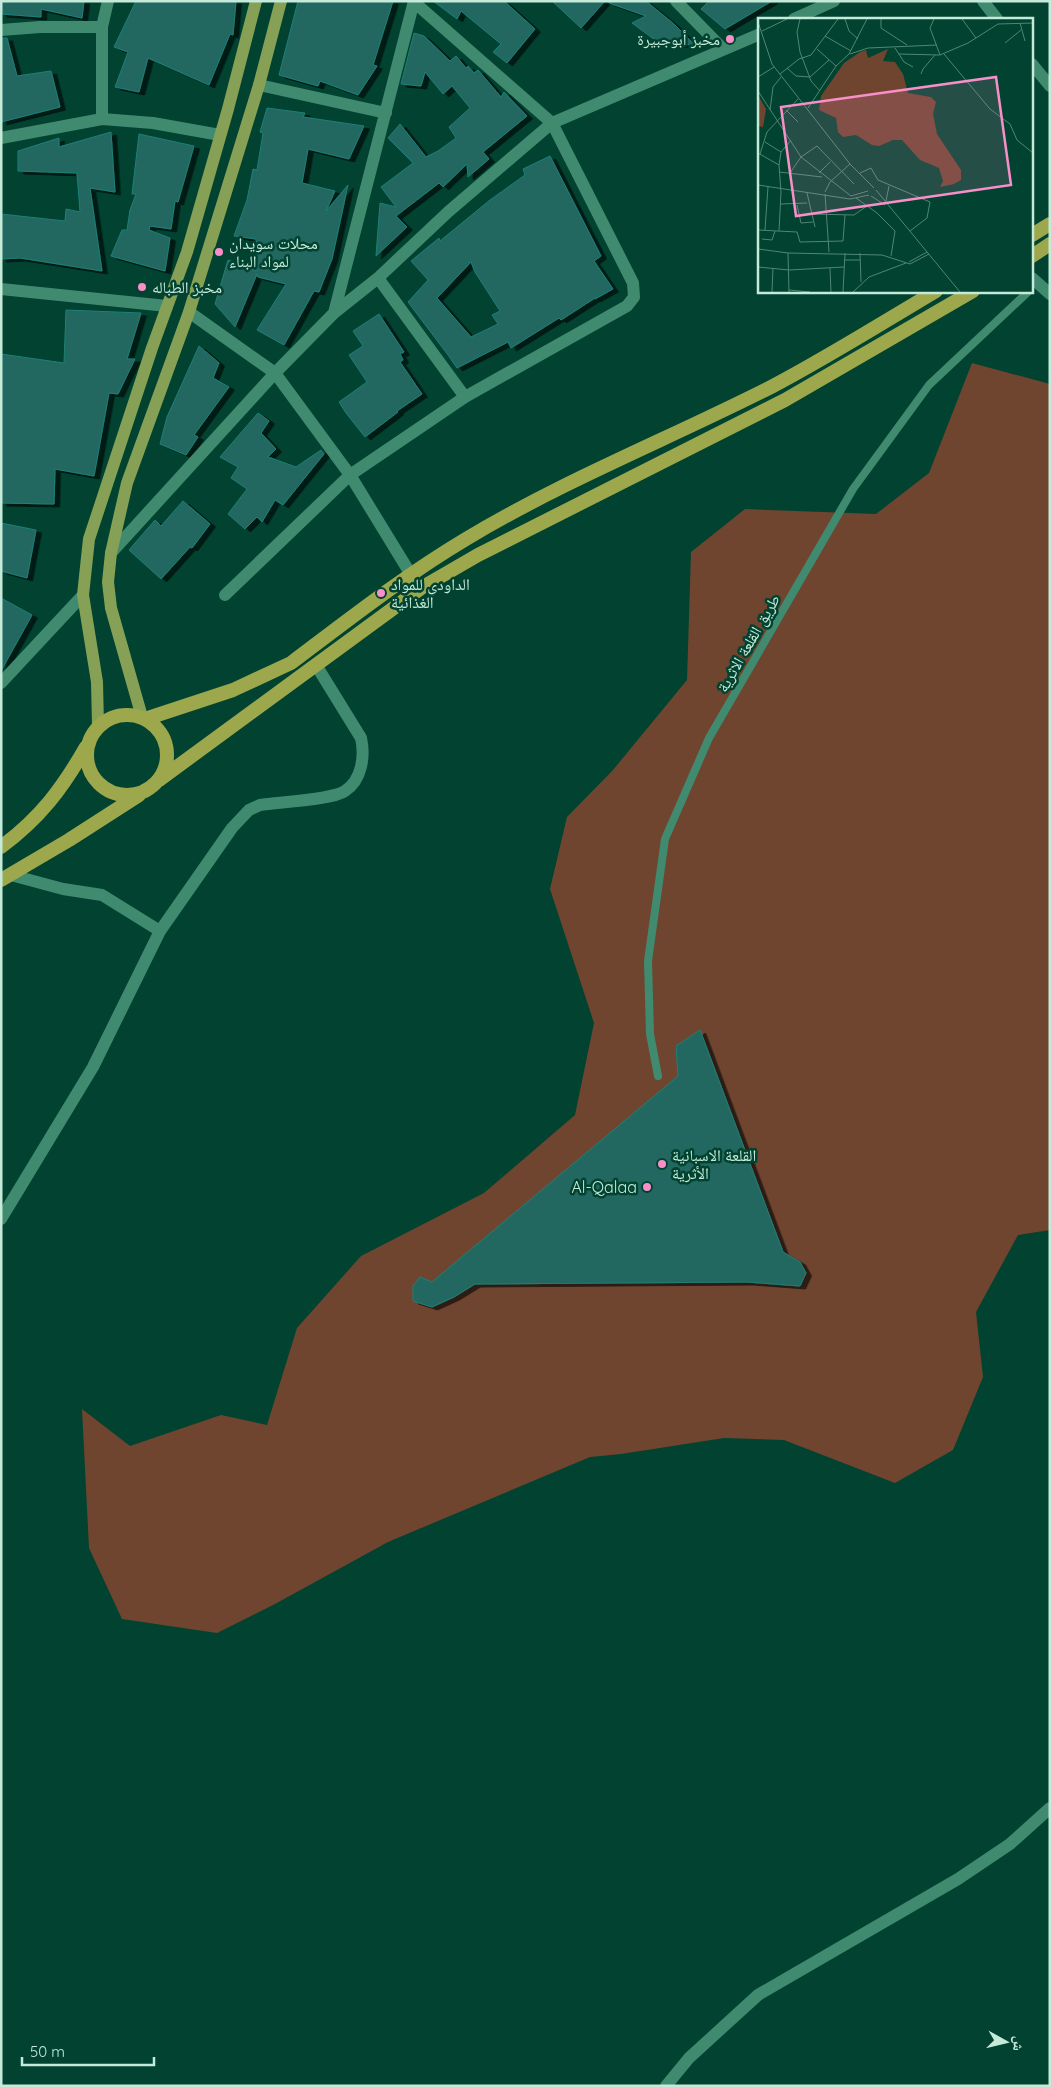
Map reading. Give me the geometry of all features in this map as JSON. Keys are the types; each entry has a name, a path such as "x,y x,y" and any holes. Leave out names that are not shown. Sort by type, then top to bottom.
{"highway":[{"path":"1034,234 1050,224"},
{"path":"1034,255 1050,244"},
{"path":"143,718 233,690 291,663 410,573 467,538 552,491 634,454 774,385 934,292"},
{"path":"6,877 151,788 159,780 421,588 478,555 785,400 970,292"},
{"path":"1,847 35,819 51,802 64,784 98,726 108,719 119,715 130,715 143,718 158,730 166,746 167,758 165,770 159,780"},
{"path":"88,744 86,756 88,769 104,789 115,795 141,794"}],"main road":[{"path":"98,726 97,682 83,595 89,539 187,252 256,1"},
{"path":"143,718 110,608 108,582 111,553 127,483 190,312 259,85 281,1"}],"street":[{"path":"102,119 102,27 108,1"},
{"path":"225,596 350,475 465,397 627,306 634,297 633,283 552,123 414,1 334,313"},
{"path":"676,1 723,49"},
{"path":"796,18 834,1"},
{"path":"983,1 996,18"},
{"path":"1,30 40,27 102,27"},
{"path":"111,553 275,373 334,313 378,278 448,212 552,123 758,35"},
{"path":"1034,66 1050,86"},
{"path":"259,85 386,113"},
{"path":"1,138 102,119 153,123 220,135"},
{"path":"378,278 465,397"},
{"path":"1034,286 1050,294"},
{"path":"1,289 167,306"},
{"path":"190,312 275,373 350,475 421,588"},
{"path":"1,683 83,595"},
{"path":"1,1219 93,1067 160,931 232,828 249,810 270,803 334,796 346,791 356,779 364,751 361,738 316,665"},
{"path":"6,877 102,895 160,931"},
{"path":"666,2086 689,2058 758,1996 958,1879 1010,1844 1050,1808"}],"lane":[{"name":"طريق القلعة الاثرية","path":"658,1076 650,1034 648,961 665,839 709,738 853,489 930,384 1026,292"}],"shaded area":[{"path":"972,363 1050,384 1050,1230 1018,1235 976,1312 983,1377 953,1450 895,1483 784,1440 724,1438 590,1457 388,1542 275,1604 217,1633 122,1619 89,1548 82,1409 130,1446 221,1415 267,1425 297,1328 361,1256 484,1193 575,1115 594,1023 550,889 567,817 613,770 687,680 691,552 745,509 876,514 929,473"}],"building":[{"path":"1,1 84,1 82,18 41,9 41,17 1,14"},
{"path":"136,1 236,1 233,35 230,34 209,85 148,58 139,92 115,87 128,52 114,47"},
{"path":"298,1 393,1 373,65 377,66 358,95 320,81 318,86 279,75"},
{"path":"433,1 504,1 535,29 507,63 493,52 501,44 461,11 457,19"},
{"path":"552,1 605,1 581,28"},
{"path":"609,1 646,1 674,24 695,45 659,43 632,23 646,16 609,3"},
{"path":"709,1 772,1 725,29 701,9"},
{"path":"414,33 424,36 450,61 456,56 466,68 468,66 474,73 478,70 501,97 504,92 527,116 483,152 489,159 468,177 467,164 443,187 439,183 396,216 407,227 376,256 380,203 396,207 381,187 413,163 388,138 400,124 426,157 456,138 449,127 470,108 452,86 443,94 425,72 421,86 401,84"},
{"path":"1,38 7,38 17,76 51,71 60,107 1,122"},
{"path":"267,108 305,113 303,117 364,126 349,159 308,149 302,183 335,191 326,211 348,185 332,259 319,292 314,291 284,345 257,330 286,284 258,277 257,274 235,327 215,304 228,260 257,271 256,239 234,236 247,200 253,169 257,170 263,133 260,132"},
{"path":"111,132 115,192 90,188 102,271 20,258 1,259 1,214 65,221 66,209 80,212 77,173 18,171 18,151 59,138 59,147"},
{"path":"139,134 194,146 178,202 175,201 171,229 150,226 149,230 170,238 165,271 111,256 122,230 127,230 130,210 136,194 132,194"},
{"path":"550,156 601,256 594,261 613,289 561,320 559,318 511,348 508,342 457,368 408,302 428,280 411,261 525,175 523,169","holes":["471,262 475,272 500,311 492,315 498,324 471,337 437,298"]},
{"path":"66,310 141,313 127,359 135,359 118,394 109,393 94,476 55,469 54,504 1,503 1,354 64,363"},
{"path":"379,314 404,352 400,354 403,360 400,362 422,394 365,437 339,402 367,382 349,355 363,346 353,331"},
{"path":"199,346 219,363 213,378 229,387 194,435 198,437 186,455 160,444 167,417"},
{"path":"258,413 269,421 261,433 276,449 268,457 296,467 321,450 324,454 283,505 275,500 262,522 257,517 245,529 228,514 247,489 231,478 238,467 220,457"},
{"path":"183,501 210,524 192,548 190,547 161,579 129,550 155,520 161,526"},
{"path":"1,523 36,530 27,578 1,571"},
{"path":"1,598 32,615 1,671"},
{"name":"القلعة الاسبانية الأثرية","path":"700,1030 783,1252 800,1262 806,1273 800,1286 747,1282 475,1284 454,1297 432,1307 413,1301 413,1286 420,1277 432,1282 678,1076 676,1046"}],"place":[{"name":"مخبز أبوجبيرة","path":"730,39"},
{"name":"محلات سويدان لمواد البناء","path":"219,252"},
{"name":"مخبز الطباله","path":"142,287"},
{"name":"الداودي للمواد الغذائية","path":"381,593"},
{"name":"القلعة الاسبانية الأثرية","path":"662,1164"},
{"name":"Al-Qalaa","path":"647,1187"}]}
